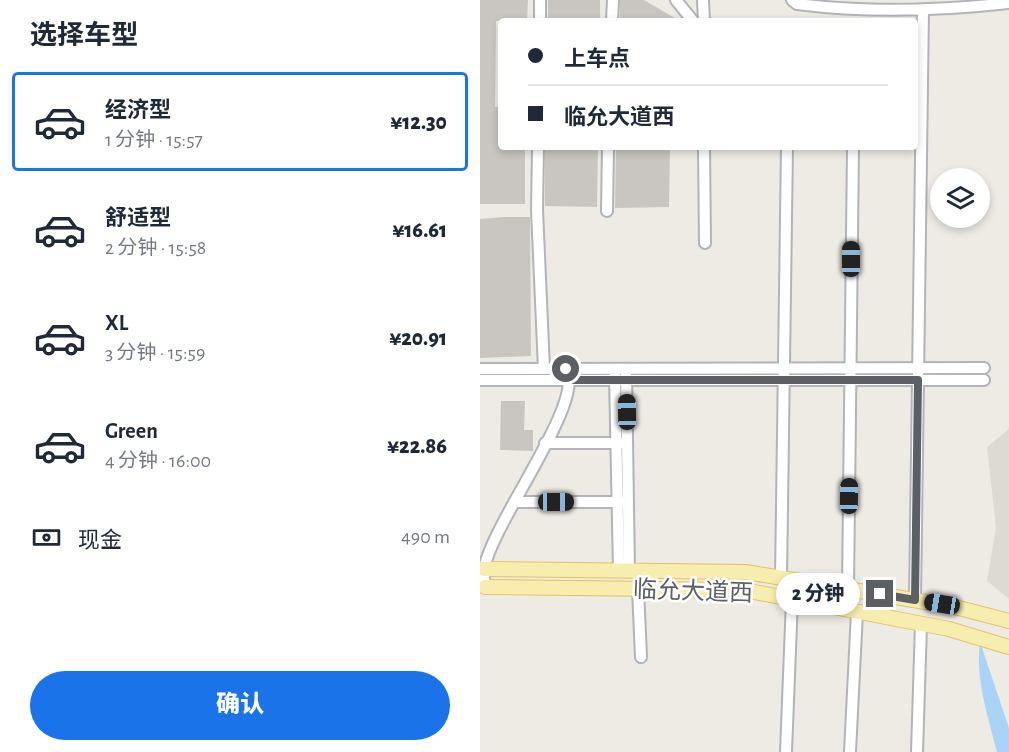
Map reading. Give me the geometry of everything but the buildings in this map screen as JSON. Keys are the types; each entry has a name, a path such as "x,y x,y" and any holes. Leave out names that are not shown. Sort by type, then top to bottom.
{"main road":[{"name":"临允大道西","path":"482,569 746,572 955,607 1009,621"},
{"name":"临允大道西","path":"483,587 744,590 949,630 1009,647"}],"street":[{"path":"540,0 540,18"},
{"path":"612,18 613,0"},
{"path":"676,0 691,18"},
{"path":"703,0 704,18"},
{"path":"792,0 797,4 854,15 955,9 1009,3"},
{"path":"915,600 923,10"},
{"path":"538,150 537,210 544,369"},
{"path":"607,211 609,150"},
{"path":"704,150 705,243"},
{"path":"781,578 787,150"},
{"path":"848,589 853,150"},
{"path":"620,368 624,571"},
{"path":"480,369 984,368"},
{"path":"483,587 482,569 498,533 561,412 570,380 566,369"},
{"path":"480,380 984,380"},
{"path":"545,443 622,443"},
{"path":"514,502 623,502"},
{"path":"638,589 641,657"},
{"path":"786,752 792,599"},
{"path":"850,752 857,612"},
{"path":"917,752 921,624"}],"shaded area":[{"path":"1009,429 1009,599 987,581 996,527 987,447"}],"water":[{"path":"980,642 1009,728 1009,752 997,752 986,711 979,670"}],"route":[{"path":"566,369 570,380 918,380 915,600 880,594"}]}
